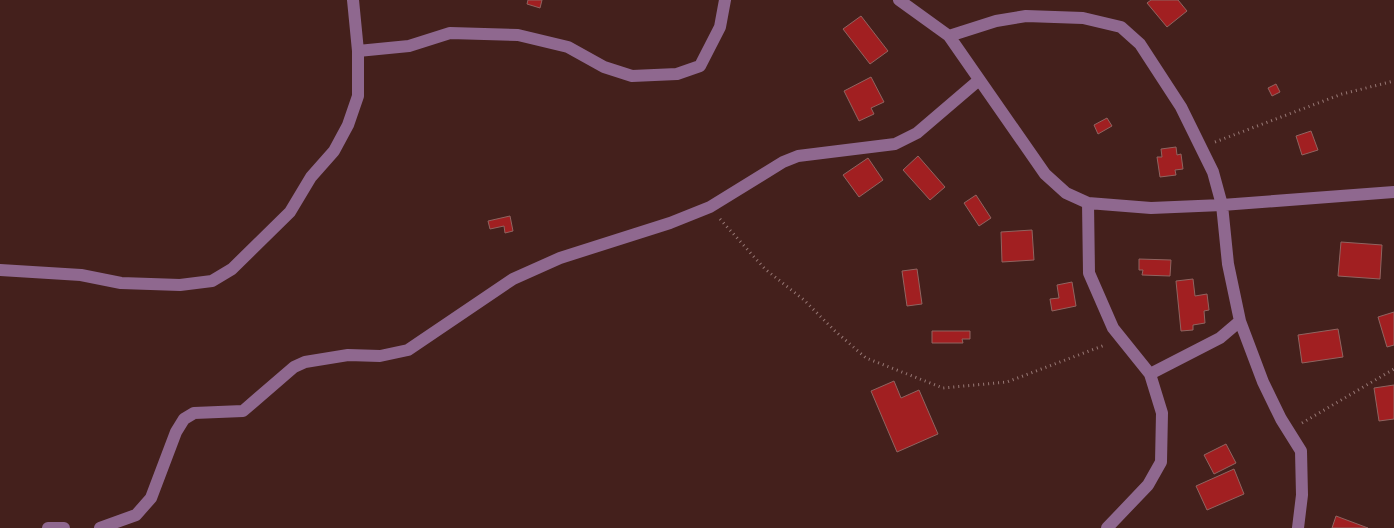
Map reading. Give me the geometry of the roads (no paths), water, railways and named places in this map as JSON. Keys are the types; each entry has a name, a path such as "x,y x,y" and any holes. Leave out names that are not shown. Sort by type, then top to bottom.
{"street":[{"path":"0,270 81,275 121,283 180,285 212,281 232,269 290,212 311,177 334,151 348,125 358,96 358,51 354,0"},
{"path":"358,51 409,46 450,33 518,34 568,47 604,67 632,76 677,74 700,66 720,27 726,0"},
{"path":"899,0 949,36 1045,174 1066,193 1088,204 1151,208 1222,205 1394,192"},
{"path":"949,36 996,21 1026,16 1083,18 1121,28 1140,44 1181,107 1213,172 1222,205 1228,264 1240,321 1263,382 1288,431 1301,451 1302,495 1298,528"},
{"path":"100,528 136,514 151,498 176,432 184,419 194,413 243,411 294,367 305,362 348,355 380,356 408,350 513,279 535,268 670,223 710,207 783,162 798,156 895,144 906,140 917,133 979,80"},
{"path":"1088,204 1089,273 1113,328 1150,374 1162,413 1161,462 1148,485 1107,528"},
{"path":"1150,374 1220,338 1240,321"},
{"path":"48,528 64,528"}]}
